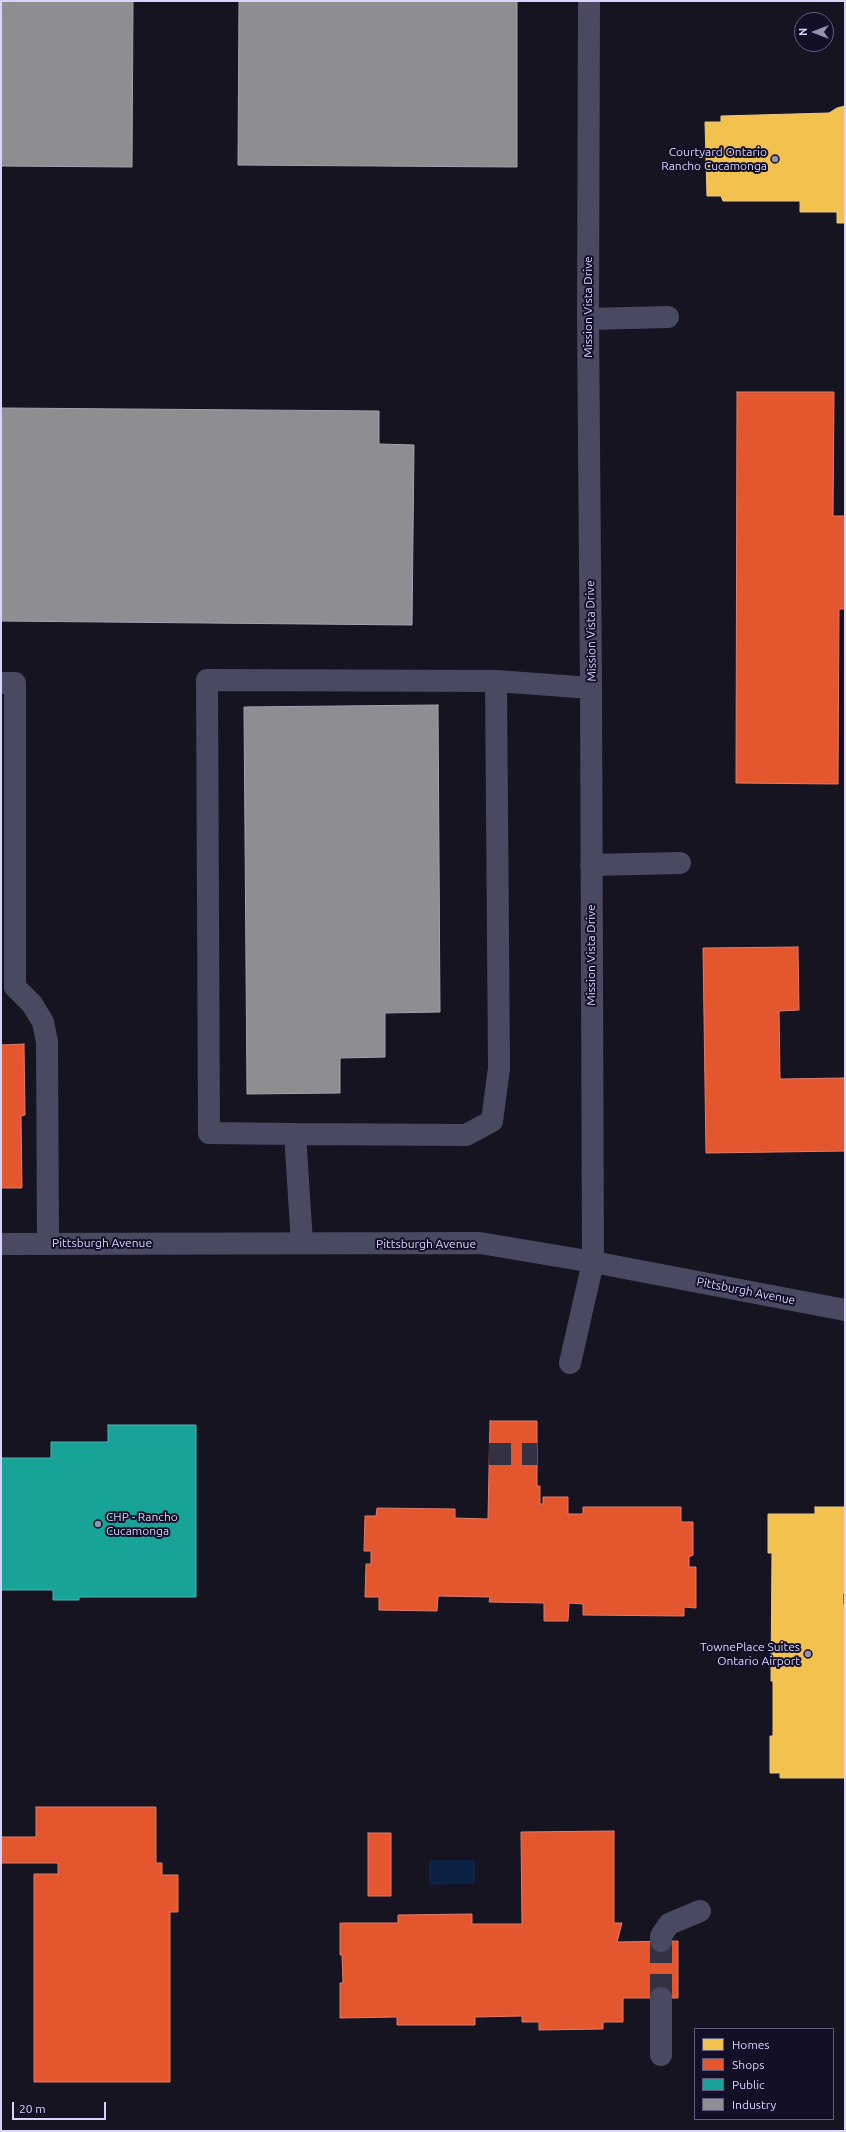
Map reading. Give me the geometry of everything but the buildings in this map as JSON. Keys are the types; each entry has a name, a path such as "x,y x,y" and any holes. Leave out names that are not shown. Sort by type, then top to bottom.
{"street":[{"name":"Mission Vista Drive","path":"570,1363 593,1262 588,319 589,1"},
{"path":"588,319 668,317"},
{"path":"496,681 499,1068 492,1121 466,1135 209,1133 207,680 496,681 591,688"},
{"path":"1,683 15,683 8,987 32,1004 43,1022 47,1042 48,1243"},
{"path":"591,865 680,863"},
{"path":"295,1134 302,1243"},
{"name":"Pittsburgh Avenue","path":"1,1244 480,1243 593,1262 845,1310"},
{"path":"661,1941 661,1936 669,1924 700,1911"},
{"path":"661,1998 661,2055"}],"water":[{"path":"429,1860 475,1860 475,1884 429,1885"}],"tunnel":[{"path":"489,1454 537,1454"},
{"path":"661,1941 661,1998"}],"place":[{"name":"Courtyard Ontario Rancho Cucamonga","path":"775,159"},
{"name":"CHP - Rancho Cucamonga","path":"98,1524"},
{"name":"TownePlace Suites Ontario Airport","path":"808,1654"}]}
